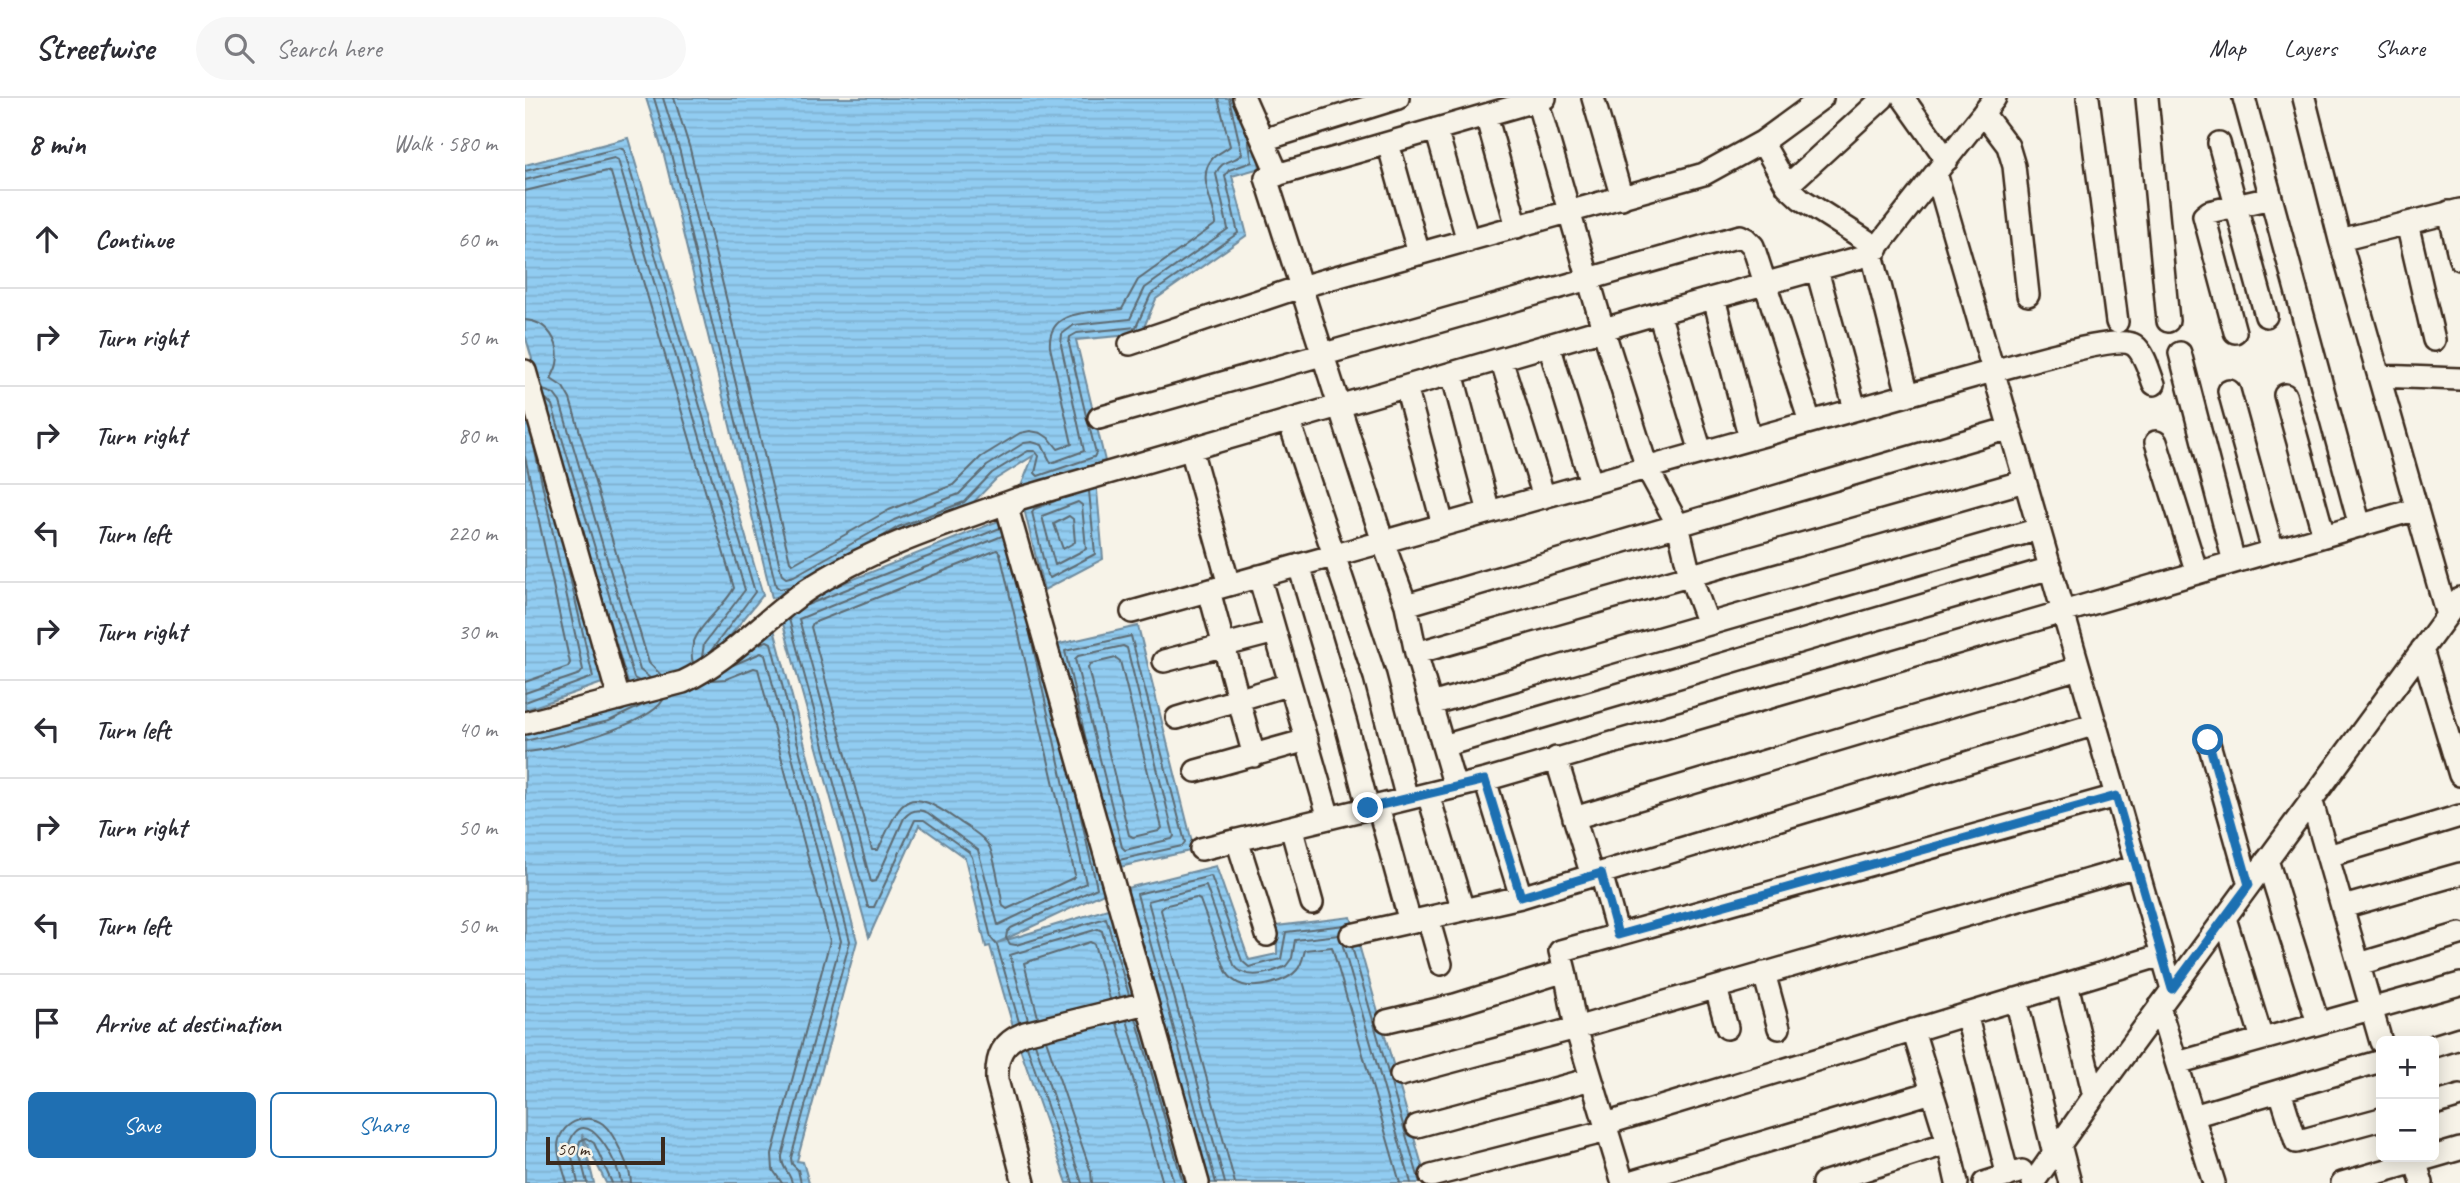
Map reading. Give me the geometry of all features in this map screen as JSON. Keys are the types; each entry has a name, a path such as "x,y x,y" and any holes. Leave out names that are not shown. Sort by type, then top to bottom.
{"street":[{"path":"1244,98 1278,175"},
{"path":"1263,140 1398,98"},
{"path":"1593,98 1622,198"},
{"path":"1131,344 1300,287 1704,174 1762,142 1822,98"},
{"path":"1787,186 1883,98"},
{"path":"1903,98 1941,167 1993,370 2172,989"},
{"path":"2088,98 2117,322"},
{"path":"2147,98 2168,320"},
{"path":"2244,98 2360,526"},
{"path":"2033,1183 2453,607 2417,509 2340,240 2304,98"},
{"path":"1455,787 1416,653 1406,605 1383,542 1266,178 1541,99 1603,329 1647,468 1678,525 1690,576 1708,624"},
{"path":"525,723 683,682 705,672 807,591 843,569 954,522 1018,499 1603,329 1817,270 1875,251 1989,105 2014,166 2028,295"},
{"path":"1486,115 1517,227"},
{"path":"1436,129 1468,241"},
{"path":"1762,142 1787,186 1875,251 1908,394"},
{"path":"1388,143 1419,254"},
{"path":"2219,143 2266,316"},
{"path":"2235,332 2204,216 2235,205 2271,198"},
{"path":"2340,240 2455,211 2460,259"},
{"path":"2407,222 2434,340"},
{"path":"1099,418 1740,236 1753,246 1810,422"},
{"path":"1817,270 1856,409"},
{"path":"1714,298 1750,439"},
{"path":"1659,313 1701,452"},
{"path":"1132,612 1993,370 2122,341 2133,345 2142,355 2154,384"},
{"path":"1549,345 1591,484"},
{"path":"2180,353 2234,562"},
{"path":"1501,359 1544,496"},
{"path":"525,371 619,699"},
{"path":"1451,373 1489,512"},
{"path":"2379,376 2458,384"},
{"path":"1406,387 1443,525"},
{"path":"2229,391 2273,551"},
{"path":"2285,395 2324,536"},
{"path":"1289,421 1375,677 1463,910"},
{"path":"1406,605 2010,428"},
{"path":"2156,442 2197,573"},
{"path":"1191,449 1230,585"},
{"path":"1416,653 2025,481"},
{"path":"1018,499 1008,511 1198,1183"},
{"path":"1201,849 1485,780 2417,509"},
{"path":"1431,704 2039,529"},
{"path":"1299,565 1373,807 1419,920 1441,964"},
{"path":"1443,746 2051,568"},
{"path":"1259,576 1329,818"},
{"path":"1209,591 1254,756"},
{"path":"1164,661 1275,632"},
{"path":"2422,649 2460,775"},
{"path":"1574,818 2079,668"},
{"path":"1177,718 1290,684"},
{"path":"1351,935 1521,897 2096,724"},
{"path":"1196,771 1307,740"},
{"path":"2208,740 2249,885"},
{"path":"1556,758 1574,818 1618,935"},
{"path":"1485,780 1521,897"},
{"path":"1932,1092 1625,1183 1576,1028 1560,951 2116,796"},
{"path":"2311,799 2379,1036"},
{"path":"2328,856 2460,816"},
{"path":"1291,827 1312,903"},
{"path":"1237,840 1267,935"},
{"path":"2267,860 2318,1023"},
{"path":"1401,1074 1576,1028 2137,866"},
{"path":"2343,907 2460,874"},
{"path":"2225,918 2262,1039"},
{"path":"2359,964 2460,934"},
{"path":"1431,1176 1606,1127 2162,955"},
{"path":"1387,1021 1455,1005 1565,971"},
{"path":"1764,973 1779,1028"},
{"path":"2067,984 2094,1096"},
{"path":"2177,1063 2460,984"},
{"path":"1716,988 1727,1028"},
{"path":"2016,999 2054,1154 2070,1183"},
{"path":"1024,1183 997,1080 996,1064 1000,1051 1007,1043 1025,1033 1146,1003"},
{"path":"2159,1007 2214,1183"},
{"path":"1966,1014 2008,1176"},
{"path":"1913,1030 1948,1143 1957,1183"},
{"path":"2439,1044 2460,1038"},
{"path":"2193,1116 2376,1062"},
{"path":"1417,1126 1591,1079"},
{"path":"2280,1091 2296,1142 2376,1120"},
{"path":"2439,1102 2460,1096"},
{"path":"1823,1183 1948,1143"},
{"path":"2439,1154 2460,1149"},
{"path":"1985,1183 2008,1176 2054,1154"},
{"path":"2342,1183 2406,1162"},
{"path":"2416,1162 2422,1183"}],"water":[{"path":"646,98 1244,98 1252,122 1260,168 1232,176 1247,235 1156,299 1141,334 1076,340 1105,461 1020,489 1033,456 996,479 968,508 800,591 772,598 664,155"},
{"path":"628,138 763,595 714,656 774,629 857,941 797,1161 803,1162 809,1183 606,1183 582,1134 594,1183 525,1183 525,726 630,689 552,432 571,553 602,683 525,710 525,363 532,359 525,335 525,165"},
{"path":"1096,479 1103,559 1044,590 1023,505"},
{"path":"1018,513 1106,892 997,943 1111,908 1190,1183 1067,1183 1017,1040 990,946 986,947 965,858 919,825 869,937 779,609"},
{"path":"1138,626 1194,850 1111,869 1055,645"},
{"path":"1216,866 1249,960 1277,954 1277,926 1351,917 1427,1183 1210,1183 1127,888"}],"route":[{"path":"1368,808 1485,780 1521,897 1601,873 1618,935 2116,796 2172,989 2249,885 2208,740"}]}
